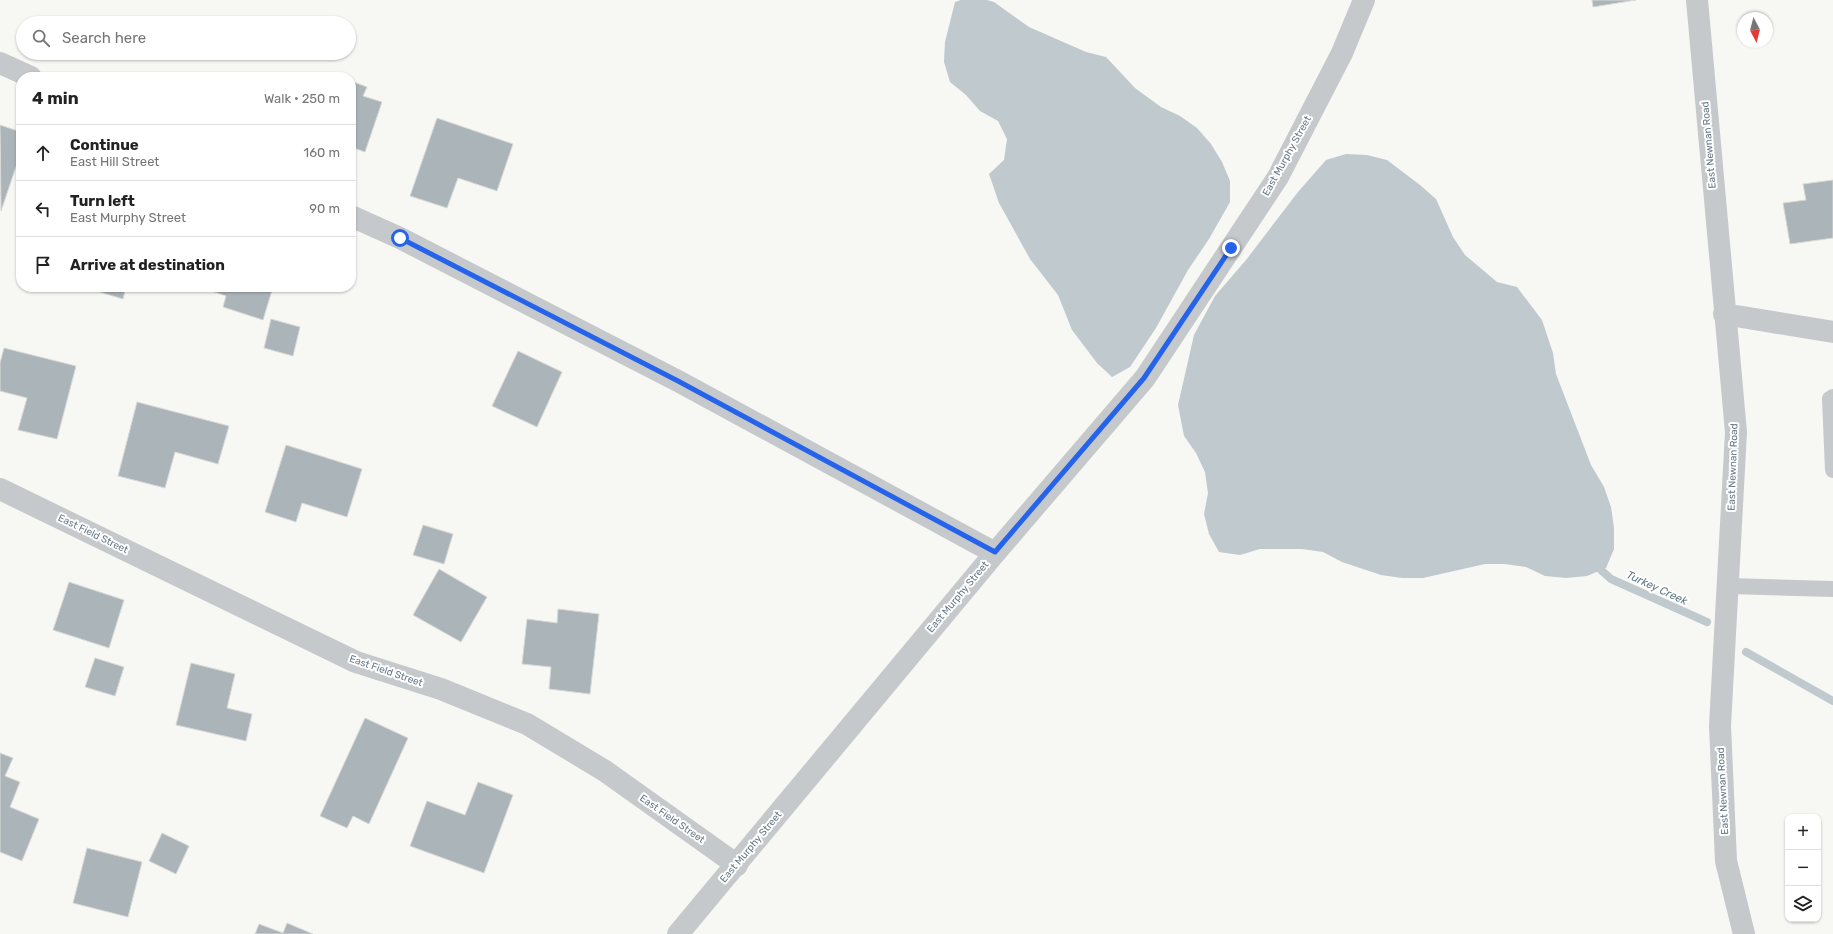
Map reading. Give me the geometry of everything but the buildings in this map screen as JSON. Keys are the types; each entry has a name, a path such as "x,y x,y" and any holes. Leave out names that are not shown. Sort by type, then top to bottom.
{"street":[{"name":"East Murphy Street","path":"678,934 737,865 995,552 1149,372 1278,177 1342,54 1364,0"},
{"name":"East Newnan Road","path":"1696,0 1736,432 1729,586 1720,726 1726,861 1744,934"},
{"path":"0,63 20,72"},
{"path":"356,218 400,238 678,381 995,552"},
{"path":"1724,314 1833,332"},
{"name":"East Field Street","path":"0,489 356,662 441,690 528,724 605,771 737,865"}],"lane":[{"path":"1833,397 1830,399 1833,470"},
{"path":"1729,586 1833,588"}],"shaded area":[{"path":"961,0 987,0 994,2 1029,27 1086,52 1106,57 1135,88 1161,107 1180,116 1197,128 1211,144 1222,162 1230,181 1230,202 1209,239 1188,270 1156,328 1130,367 1112,377 1097,363 1072,330 1058,295 1030,259 999,203 989,174 1004,160 1007,139 998,121 980,111 966,95 950,82 944,62 945,42 955,2"},
{"path":"1346,154 1367,155 1387,160 1420,185 1436,199 1453,237 1465,255 1497,282 1517,287 1542,320 1553,353 1556,374 1591,465 1604,487 1611,507 1614,528 1614,549 1606,568 1587,576 1566,578 1545,576 1526,567 1505,564 1485,564 1423,578 1402,578 1381,575 1342,562 1323,552 1302,549 1260,549 1240,555 1219,552 1209,534 1204,514 1208,493 1205,472 1196,453 1184,436 1178,405 1194,335 1215,296 1246,260 1298,192 1326,160"}],"waterway":[{"name":"Turkey Creek","path":"1601,570 1611,579 1707,622"},
{"name":"Turkey Creek","path":"1746,652 1833,701"}],"route":[{"path":"400,238 678,381 995,552 1144,378 1231,248"}]}
